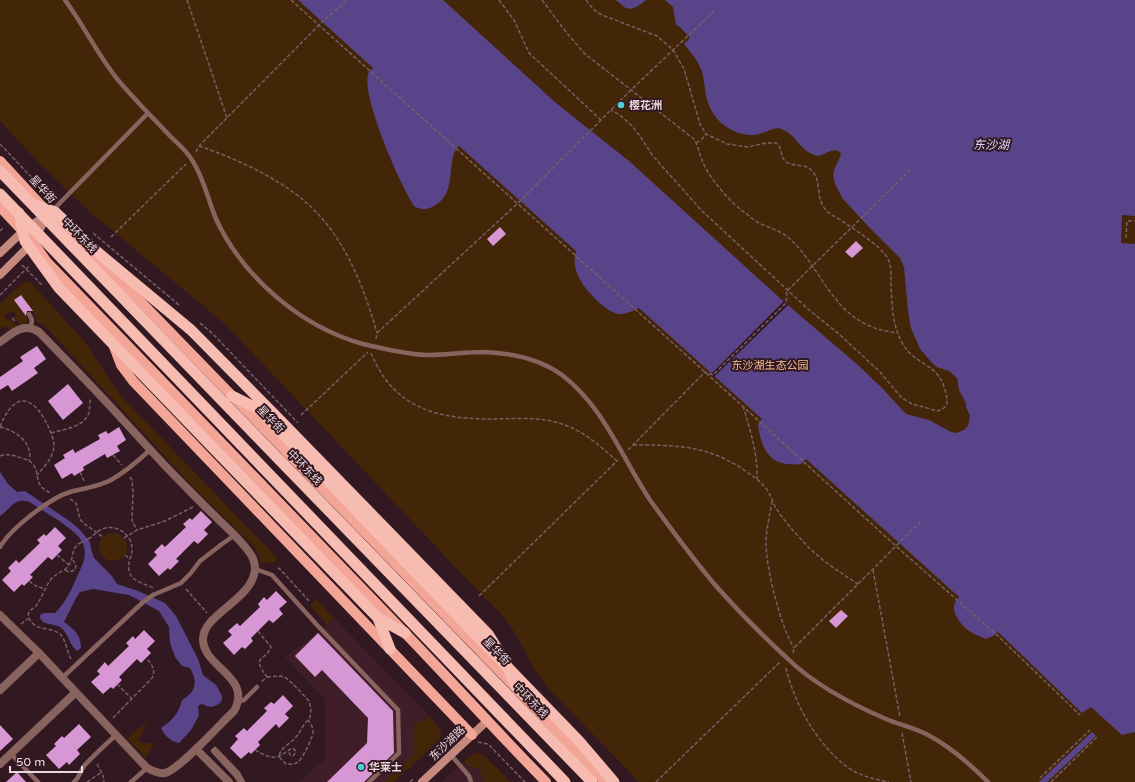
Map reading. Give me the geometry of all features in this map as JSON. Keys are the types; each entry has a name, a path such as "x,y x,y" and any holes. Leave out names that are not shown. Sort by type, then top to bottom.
{"highway":[{"name":"中环东线","path":"0,171 592,782"},
{"path":"0,194 565,782"},
{"path":"31,204 55,212 96,251 191,330 488,634 504,660 518,690"},
{"path":"19,213 25,241 59,288 378,618 404,633"},
{"path":"232,396 260,410 579,741 614,782"},
{"path":"378,618 390,649"}],"main road":[{"name":"星华街","path":"0,161 49,214 140,302 232,396 518,690 605,782"},
{"path":"0,207 33,242 47,262 546,782"},
{"path":"0,253 23,231 49,214"},
{"path":"0,275 33,242 49,214"},
{"path":"104,320 121,364 133,381 472,735"},
{"name":"东沙湖路","path":"422,782 487,721"}],"street":[{"path":"0,342 25,328 32,327 39,332 123,419 150,450 234,536 252,557 255,569 250,584 207,625 203,636 204,645 207,652 235,684 238,701 234,711 177,766 164,773 156,772 147,768 39,654 0,616"},
{"path":"0,690 39,654"},
{"path":"0,764 75,693"},
{"path":"196,749 225,781"}],"lane":[{"path":"65,0 110,69 148,113 192,159 202,179 216,218 240,259 256,278 284,303 339,336 375,346 407,354 430,355 484,352 519,355 542,363 559,373 586,398 599,415 638,482 715,585 791,662 825,688 851,703 923,733 936,740 958,755 988,782"},
{"path":"49,214 148,113"},
{"path":"29,314 32,320 32,327"},
{"path":"0,546 15,528 47,504 68,492 99,485 111,480 127,470 150,450"},
{"path":"62,678 142,603 153,595 181,583 200,561 234,536"},
{"path":"255,569 272,575 317,625 398,710 399,754 369,782"},
{"path":"238,701 244,700 257,687"},
{"path":"74,782 78,778 82,768 116,735"},
{"path":"240,782 214,750 238,773 243,782"},
{"path":"11,754 38,782"},
{"path":"451,754 469,776 471,782"},
{"path":"131,782 147,768"}],"path":[{"path":"188,0 227,118"},
{"path":"291,0 743,406 896,546 998,636 1080,715"},
{"path":"112,237 192,159 199,146 321,23 347,0"},
{"path":"498,0 514,20 529,53 601,120"},
{"path":"542,0 585,54 686,132 696,143 701,160 706,168 727,196 743,212 758,222 782,232 791,239 806,256 843,308 851,315 869,326 897,334"},
{"path":"586,0 594,10 602,15 657,36 673,50 684,69 700,124 706,134 727,144 748,147 771,143 781,148 783,158 788,163 809,167 815,176 819,198 825,209 852,227 879,249 886,257 891,267 892,312 897,334 909,352 916,359 932,368 941,379 948,400 944,408 938,411 912,404 902,398 880,372 839,334 787,291 701,210 653,156 632,126 620,115 611,110"},
{"path":"377,333 517,204 590,130 714,11"},
{"path":"696,143 706,134"},
{"path":"199,146 227,156 257,171 292,192 309,206 326,224 341,245 363,290 377,333 375,346 371,353 376,366 392,388 403,398 425,410 468,418 520,418 544,420 562,424 583,434 598,444 617,461"},
{"path":"705,372 713,376 786,303 787,291 910,170"},
{"path":"1126,238 1127,221 1135,221"},
{"path":"301,415 375,346"},
{"path":"480,596 705,372"},
{"path":"51,433 71,428 82,422 89,412 90,400 92,396"},
{"path":"29,461 30,452 22,438 15,432 0,427 4,416 13,404 23,401 32,403 42,416 51,433 54,446 53,453 46,465 37,475"},
{"path":"743,406 756,451 758,465 757,479"},
{"path":"0,415 4,416"},
{"path":"633,445 668,445 688,447 704,450 733,463 757,479 768,491 772,501 788,525 808,547 825,562 858,584"},
{"path":"113,455 127,470 132,480 132,521 137,530"},
{"path":"80,472 88,488"},
{"path":"772,501 766,531 769,571 789,640 794,648"},
{"path":"124,538 137,530 165,521 197,505"},
{"path":"784,658 791,662 794,648 922,520"},
{"path":"78,664 71,660 59,634 52,630 41,629 35,625 29,618 28,613 35,606 51,580 65,570 69,565 73,559 75,546 88,540 100,530 110,528 121,530 128,535 132,542 132,551 128,570 131,575 141,584 151,587 159,592"},
{"path":"57,555 69,565"},
{"path":"125,555 130,559"},
{"path":"65,570 69,572 75,570 76,564 73,559"},
{"path":"272,575 279,568 309,601"},
{"path":"873,570 911,782"},
{"path":"29,581 36,586 45,589"},
{"path":"181,583 210,618"},
{"path":"18,626 29,618"},
{"path":"258,631 271,647 260,660 259,664 260,668 267,677"},
{"path":"109,722 153,675 152,666 146,658"},
{"path":"656,782 784,658"},
{"path":"784,658 788,677 795,696 810,725 823,743 839,760 851,769 864,776 890,782"},
{"path":"257,687 267,677 280,676 289,680 309,701 311,709 310,718 304,724 296,738 283,748 279,757"},
{"path":"117,684 132,699"},
{"path":"279,757 286,764 299,762 313,736 314,729 308,720"},
{"path":"1040,778 1090,730"},
{"path":"1051,782 1098,737"},
{"path":"255,750 267,756 279,757 288,752"},
{"path":"91,759 96,763 102,772 104,782"},
{"path":"87,782 102,772"}],"shaded area":[{"path":"334,618 429,716 441,731 439,740 394,782 299,782 325,759 325,699 285,657 318,633"},
{"path":"471,755 498,782 442,782 464,761"}],"green space":[{"name":"东沙湖生态公园","path":"0,0 1135,0 1135,782 639,782 548,688 534,669 515,633 505,618 224,323 91,213 38,162 0,121"},
{"path":"24,282 30,282 85,342 120,395 278,559 272,564 267,562 261,564 260,558 254,546 194,488 45,326 41,323 37,323 33,311 21,295 14,300 26,316 28,322 20,325 14,317 16,315 12,311 4,316 8,321 11,319 17,327 11,331 6,326 0,329 0,303"},
{"path":"113,533 123,537 127,547 123,557 113,561 103,557 99,547 103,537"},
{"path":"316,599 334,618 327,625 310,605"},
{"path":"429,716 437,724 440,730 441,733 439,740 394,782 384,782 414,754 414,724 425,720"},
{"path":"147,722 139,740 141,743 150,743 153,745 147,755 147,759 127,738"},
{"path":"475,753 483,754 511,782 483,782 482,775 479,770 475,767 468,766 464,761"}],"water":[{"name":"东沙湖","path":"298,0 443,0 556,103 629,161 782,300 858,365 906,414 929,420 951,432 956,433 964,430 968,426 970,416 966,403 959,390 957,378 949,371 933,364 920,349 911,328 904,267 900,258 843,199 835,184 833,175 841,155 840,152 834,150 818,156 811,154 785,130 778,128 755,135 747,135 731,130 725,126 710,107 701,69 684,44 690,38 681,28 676,25 673,7 665,0 1135,0 1135,216 1122,215 1121,243 1135,244 1135,732 1122,735 1091,707 1082,713 998,632 986,639 966,629 959,621 954,611 955,602 959,597 806,459 801,464 791,465 782,463 769,456 759,434 758,424 762,419 639,308 626,313 618,314 612,312 600,303 588,291 579,278 575,265 576,251 459,146 452,160 449,186 441,201 426,209 421,209 414,206 400,180 376,121 368,87 368,74 373,68"},
{"path":"615,0 646,0 635,8 629,9"},
{"path":"0,472 8,484 17,492 25,491 71,522 81,531 90,542 94,558 112,576 117,584 138,591 165,603 176,616 198,659 203,675 216,685 222,696 222,700 216,706 211,707 203,704 199,705 199,715 191,730 179,743 168,738 161,728 174,716 179,709 182,700 193,690 195,682 190,668 182,666 175,657 170,643 169,627 159,611 129,595 93,589 80,592 64,622 74,630 80,639 81,648 77,651 60,627 42,621 40,615 44,613 55,613 67,597 83,563 85,555 84,546 76,534 69,528 30,502 16,502 0,516"},
{"path":"1092,732 1096,736 1047,782 1039,782"}],"pier":[{"path":"784,301 788,305 714,377 711,374"}],"building":[{"path":"500,227 506,234 493,246 487,239"},
{"path":"856,241 863,248 852,258 845,252"},
{"path":"21,295 33,311 27,311 26,316 14,300"},
{"path":"37,346 46,359 34,368 38,373 12,391 8,385 0,390 0,377 23,361 20,357"},
{"path":"68,384 83,403 63,420 48,401"},
{"path":"119,427 126,440 117,446 120,451 107,458 105,454 83,467 84,470 74,476 72,473 62,479 54,465 65,458 63,455 73,449 75,453 100,439 98,435 106,431 108,434"},
{"path":"201,511 212,522 204,530 208,534 198,544 194,541 176,559 179,561 170,570 168,568 159,576 148,564 157,555 154,552 162,544 165,547 186,527 183,524 190,518 192,520"},
{"path":"55,527 66,538 58,546 62,550 52,560 48,557 30,575 33,577 24,586 22,584 14,592 2,580 11,571 8,568 16,560 19,563 40,543 37,540 44,534 46,536"},
{"path":"276,591 287,602 279,609 283,614 273,623 269,620 251,638 253,641 245,649 242,647 234,655 223,643 232,635 228,631 237,623 240,626 260,607 258,604 264,597 267,600"},
{"path":"841,610 848,616 836,628 829,621"},
{"path":"144,630 155,641 147,649 151,653 141,663 137,659 119,677 122,680 113,689 111,687 103,694 91,682 100,674 97,671 105,662 108,666 129,646 126,643 133,636 135,639"},
{"path":"318,633 393,711 394,753 364,782 327,782 367,743 368,718 322,670 315,677 295,656"},
{"path":"283,695 293,706 285,714 289,718 279,728 276,724 258,742 260,745 251,754 249,752 241,759 230,748 238,739 235,736 244,728 247,731 267,711 264,708 271,702 274,704"},
{"path":"79,724 91,737 77,750 80,754 69,765 67,762 59,769 46,755 56,746 54,744 62,736 64,738"},
{"path":"0,725 13,739 0,751"},
{"path":"17,772 26,782 6,782"}],"place":[{"name":"樱花洲","path":"621,105"},
{"name":"华莱士","path":"361,767"}]}
